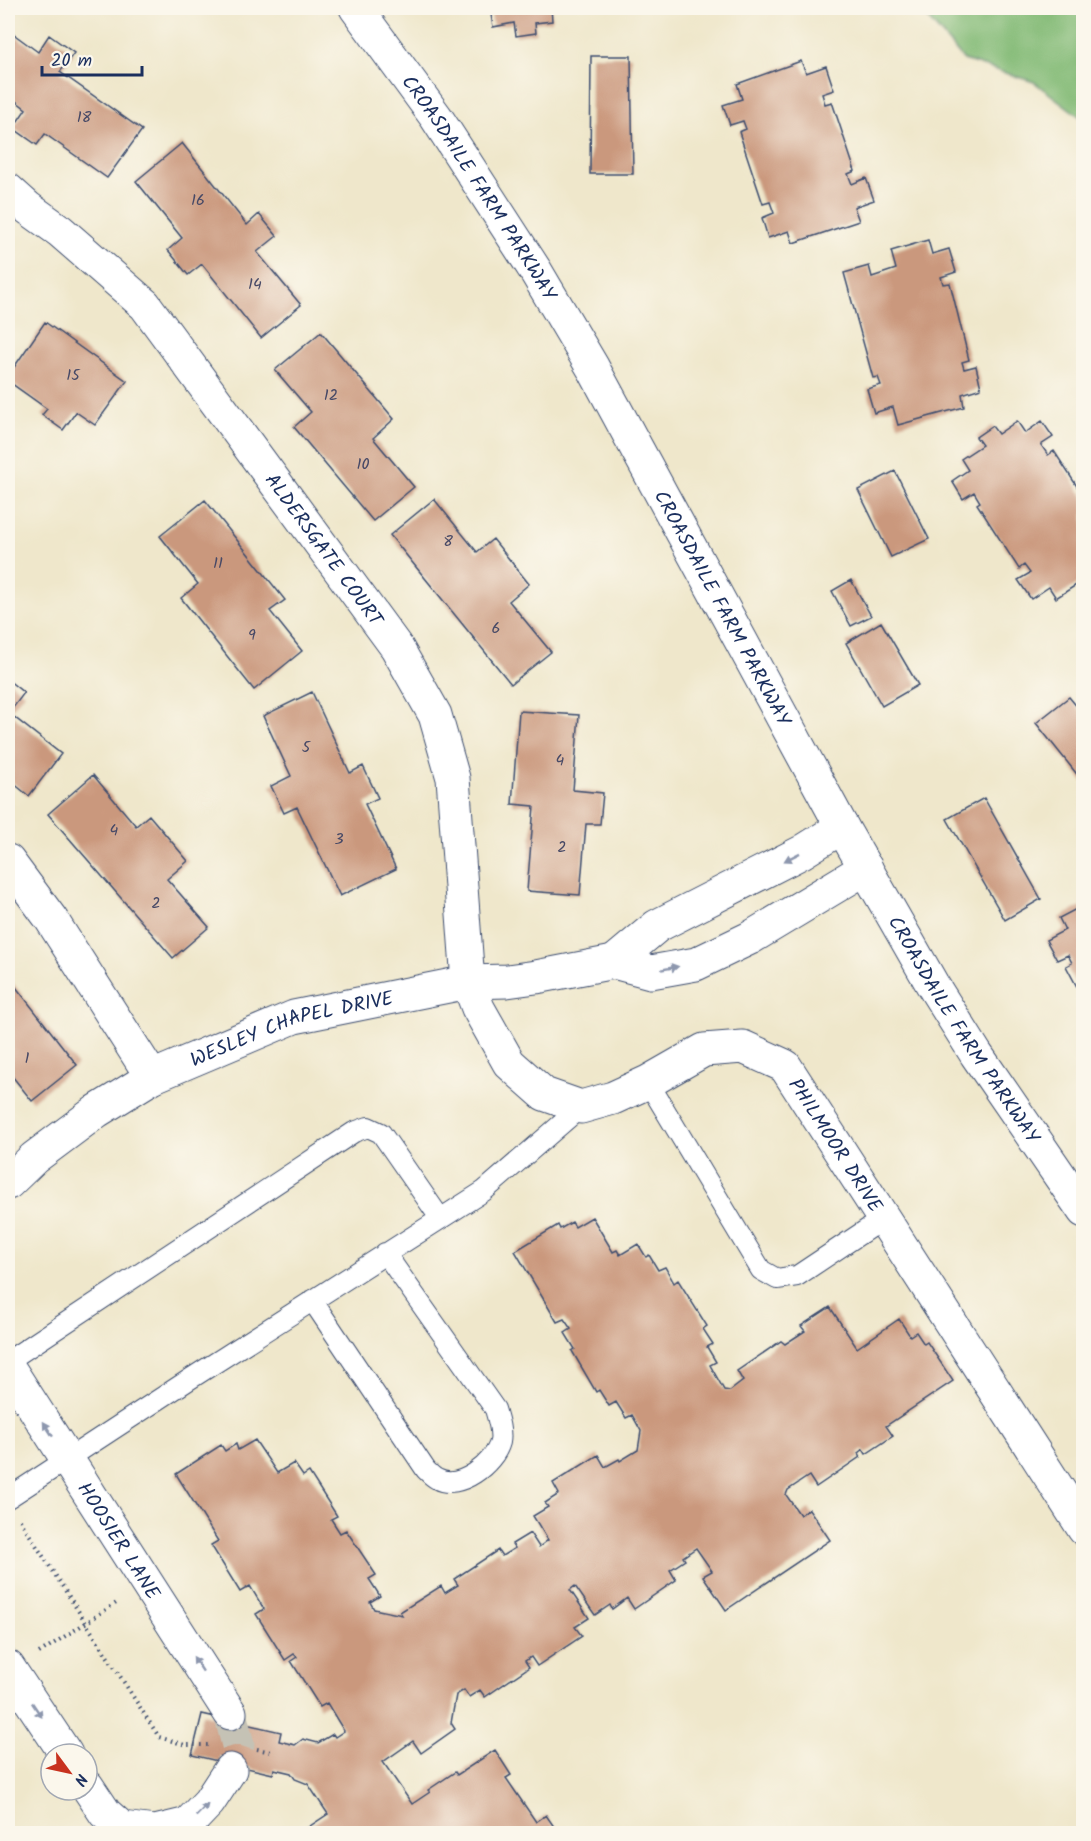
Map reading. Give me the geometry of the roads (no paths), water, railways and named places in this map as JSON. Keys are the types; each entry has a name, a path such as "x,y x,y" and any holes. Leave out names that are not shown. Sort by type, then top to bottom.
{"street":[{"name":"CROASDAILE FARM PARKWAY","path":"356,8 436,117 536,270 593,368 842,828 932,984 976,1054 1083,1211"},
{"name":"ALDERSGATE COURT","path":"11,199 60,231 145,305 397,648 435,715 453,778 468,982"},
{"name":"WESLEY CHAPEL DRIVE","path":"614,962 657,926 802,852 842,828"},
{"path":"8,861 51,919 152,1077"},
{"name":"WESLEY CHAPEL DRIVE","path":"8,1183 34,1158 97,1111 152,1077 294,1017 468,982 516,980 614,962 651,972 696,964 742,942 866,868"},
{"path":"717,896 742,942"},
{"path":"468,982 478,1008 509,1063 544,1094 581,1107"},
{"name":"PHILMOOR DRIVE","path":"581,1107 613,1098 648,1082 704,1050 743,1047 785,1066 1083,1529"},
{"name":"HOOSIER LANE","path":"8,1367 230,1713"},
{"path":"9,1669 58,1742"},
{"path":"98,1802 105,1813 122,1828 155,1832 188,1824 209,1802 232,1754"}],"lane":[{"path":"648,1082 761,1270 777,1279 797,1276 884,1218"},
{"path":"8,1498 484,1191 581,1107"},
{"path":"8,1360 354,1132 368,1127 381,1133 440,1218"},
{"path":"312,1300 426,1470 438,1480 456,1482 472,1476 488,1462 500,1442 500,1425 495,1409 385,1253"}],"tunnel":[{"path":"230,1713 238,1745 230,1770"}]}
